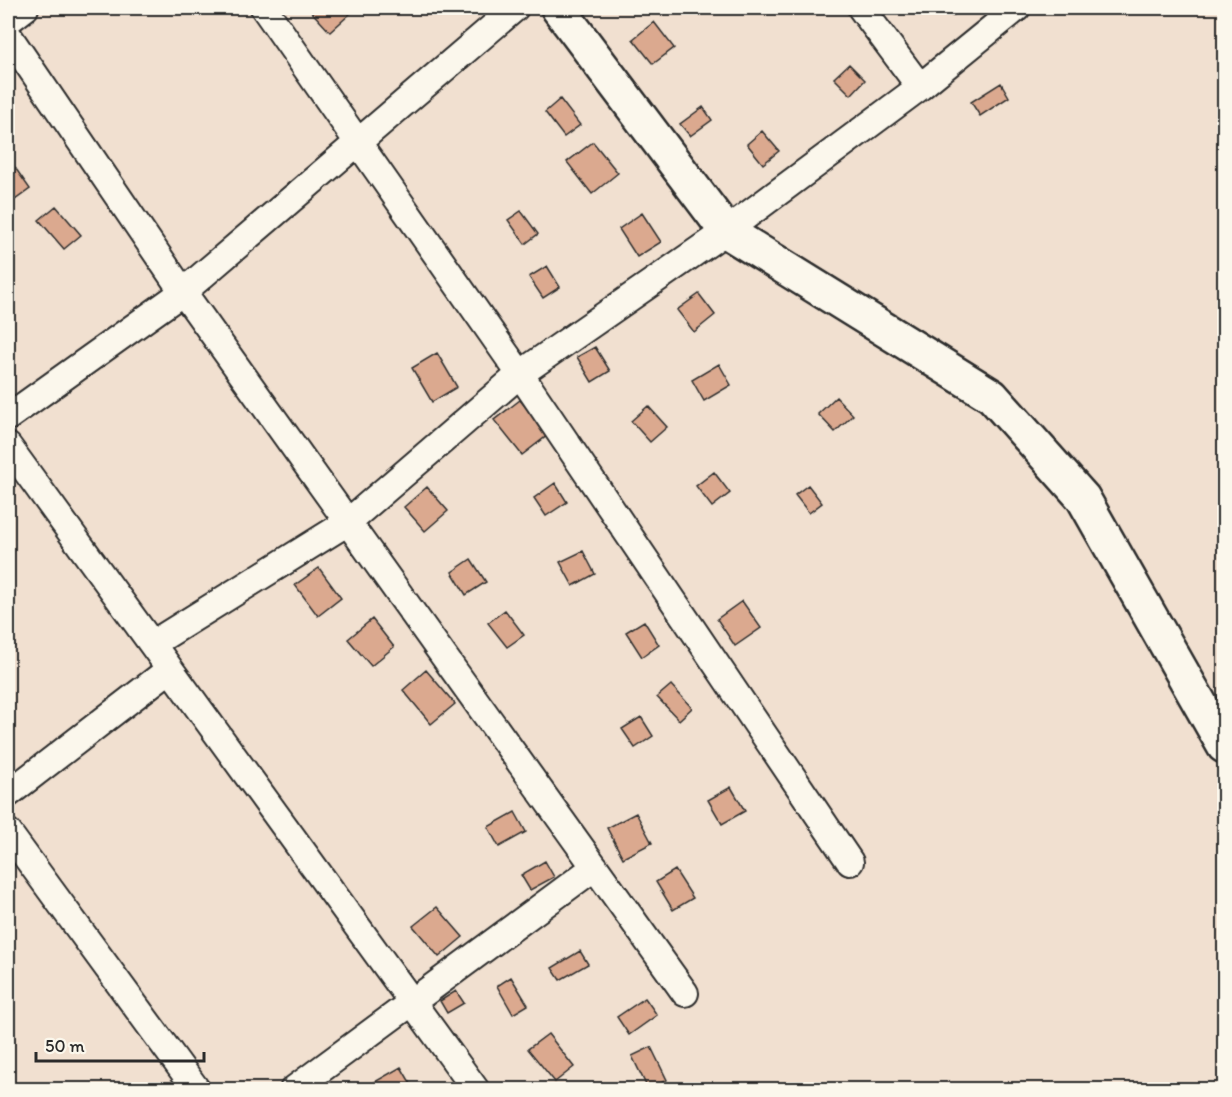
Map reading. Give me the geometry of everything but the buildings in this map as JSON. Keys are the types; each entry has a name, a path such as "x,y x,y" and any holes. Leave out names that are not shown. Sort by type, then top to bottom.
{"main road":[{"path":"558,8 726,231 992,396 1083,498 1224,746"}],"street":[{"path":"8,21 25,8"},
{"path":"264,8 520,374 850,862"},
{"path":"8,417 183,292 515,8"},
{"path":"861,8 920,87"},
{"path":"152,644 348,522 520,374 726,231 920,87 1017,8"},
{"path":"8,35 183,292 685,993"},
{"path":"8,446 476,1089"},
{"path":"8,794 170,669"},
{"path":"8,832 197,1089"},
{"path":"293,1089 595,867"}]}
